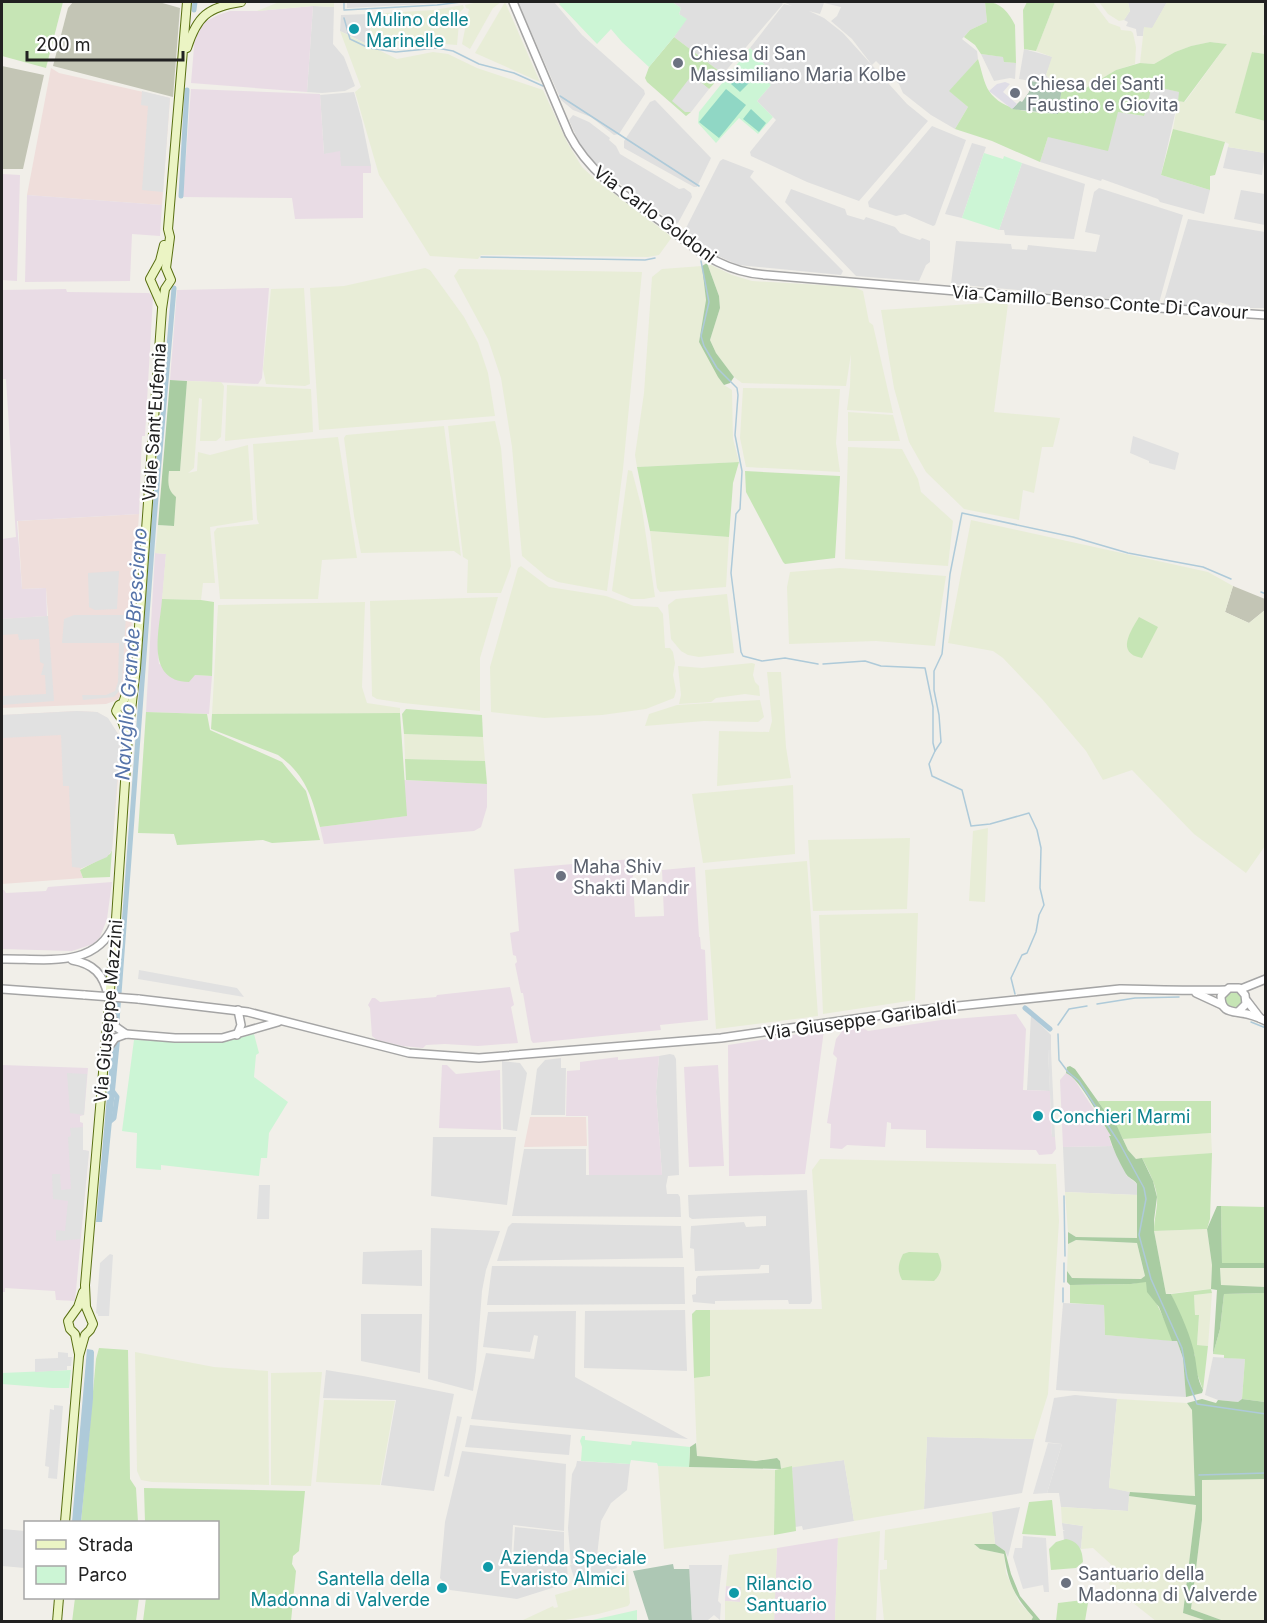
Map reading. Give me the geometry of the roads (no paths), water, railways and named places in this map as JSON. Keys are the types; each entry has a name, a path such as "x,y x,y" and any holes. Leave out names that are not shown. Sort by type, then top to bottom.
{"main road":[{"name":"Viale Sant'Eufemia","path":"162,309 156,290 150,282 162,256 168,229 187,2"},
{"path":"183,61 192,33 200,19 212,9 241,2"},
{"name":"Viale Sant'Eufemia","path":"131,712 162,309 165,289 171,280 167,272 170,237 168,229"},
{"path":"155,271 160,269 167,272"},
{"path":"156,290 165,289"},
{"name":"Viale Sant'Eufemia","path":"121,718 116,711 117,707 123,703 129,688 137,643"},
{"path":"121,718 128,718 131,712 127,704 123,703"},
{"name":"Via Giuseppe Mazzini","path":"79,1356 75,1334 68,1323 81,1301 85,1285 131,712"},
{"name":"Via Giuseppe Mazzini","path":"121,718 128,736"},
{"name":"Via Giuseppe Mazzini","path":"65,1521 79,1356 85,1335 93,1324 88,1314 85,1285"},
{"path":"75,1312 81,1311 88,1314"},
{"path":"75,1334 85,1335"},
{"path":"57,1622 59,1599"}],"street":[{"name":"Via Carlo Goldoni","path":"513,2 570,134 583,157 605,180 708,257 750,274 935,289"},
{"name":"Via Camillo Benso Conte Di Cavour","path":"935,289 1144,308 1266,315"},
{"path":"2,959 67,959 83,956 96,949 111,933 116,919"},
{"path":"67,959 86,963 96,969 104,982 116,1027 126,1034"},
{"path":"1263,1019 1241,989 1266,979"},
{"path":"1238,1012 1245,1007 1254,984"},
{"name":"Via Giuseppe Garibaldi","path":"2,989 138,999 238,1011 382,1048 423,1055 478,1059 721,1038 910,1011 1120,989 1167,989 1191,992 1226,990 1234,987 1241,989"},
{"path":"1222,1005 1221,996 1226,990"},
{"name":"Via Giuseppe Garibaldi","path":"1191,992 1222,1005 1230,1012 1263,1019"},
{"path":"237,1035 241,1025 238,1011"},
{"path":"105,1053 115,1038 126,1034 222,1038 284,1021"}],"water":[{"path":"120,1040 102,1222 96,1222 110,1061 113,1046"},
{"path":"87,1349 94,1352 93,1399 81,1521 72,1521"}],"waterway":[{"name":"Naviglio Grande Bresciano","path":"194,10 195,2"},
{"path":"344,2 344,9"},
{"path":"344,10 461,2"},
{"path":"344,18 350,39 369,48 396,52 437,48 453,51 479,64 514,73 543,86"},
{"name":"Naviglio Grande Bresciano","path":"181,196 187,90"},
{"path":"560,96 699,186"},
{"path":"481,257 645,260 655,258"},
{"path":"701,261 709,302 701,336 717,368 737,388 738,395 735,435 742,471 740,509 736,514 731,573 741,652 743,656 762,661 785,658 818,664"},
{"name":"Naviglio Grande Bresciano","path":"117,1021 154,521 174,288"},
{"path":"935,751 941,742 934,690 934,671 942,654 950,574 962,513 1073,537 1128,553 1203,567 1231,579"},
{"path":"1261,592 1266,594"},
{"path":"823,664 865,661 881,666 925,668 933,707 935,751 929,764 932,776 962,790 971,826 990,824 1029,813 1037,830 1041,848 1040,888 1044,905 1027,953 1022,955 1011,978 1015,994"},
{"path":"1097,1004 1135,998 1179,997"},
{"path":"1058,1025 1069,1009 1087,1006"},
{"path":"1025,1008 1050,1029"},
{"path":"1251,1022 1266,1028"},
{"path":"1058,1034 1059,1060 1079,1081 1120,1144 1144,1188 1146,1199 1139,1235 1151,1279 1182,1348 1187,1378 1197,1404 1266,1414"},
{"path":"108,1123 114,1118 117,1097 111,1089"},
{"path":"1064,1196 1065,1256"},
{"path":"1064,1263 1064,1282"},
{"path":"1063,1288 1063,1302"},
{"path":"1199,1475 1266,1473"}],"place":[{"name":"Mulino delle Marinelle","path":"354,29"},
{"name":"Chiesa di San Massimiliano Maria Kolbe","path":"678,63"},
{"name":"Chiesa dei Santi Faustino e Giovita","path":"1015,93"},
{"name":"Maha Shiv Shakti Mandir","path":"561,876"},
{"name":"Conchieri Marmi","path":"1038,1116"},
{"name":"Azienda Speciale Evaristo Almici","path":"488,1567"},
{"name":"Santuario della Madonna di Valverde","path":"1066,1583"},
{"name":"Santella della Madonna di Valverde","path":"442,1588"},
{"name":"Rilancio Santuario","path":"734,1593"}]}
